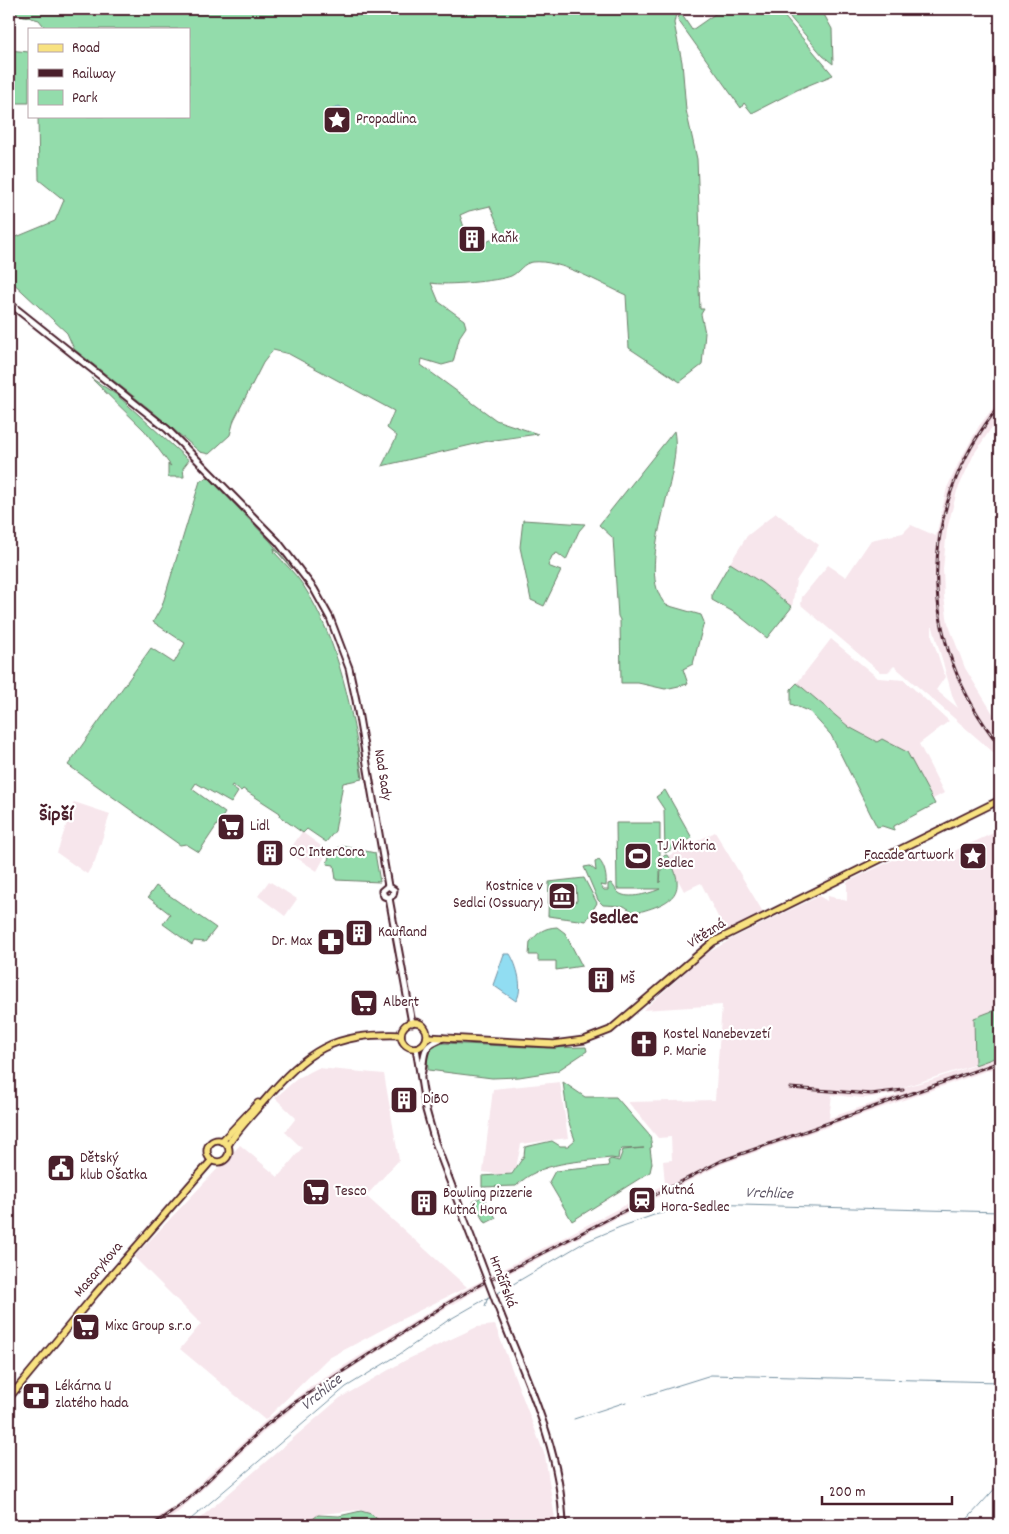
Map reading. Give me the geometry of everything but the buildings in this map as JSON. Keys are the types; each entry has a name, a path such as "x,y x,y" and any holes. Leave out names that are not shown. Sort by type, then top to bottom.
{"main road":[{"name":"Vítězná","path":"427,1037 561,1044 600,1035 618,1024 684,965 713,942 1000,800"},
{"path":"412,1023 424,1027 427,1037 424,1044 416,1048 407,1046 402,1035 404,1028 412,1023"},
{"path":"225,1143 302,1060 331,1044 370,1034 402,1035"},
{"path":"214,1141 225,1143 229,1153 227,1159 218,1163 211,1160 207,1155 208,1145 214,1141"},
{"name":"Masarykova","path":"9,1398 99,1289 211,1160"}],"street":[{"name":"Nad Sady","path":"9,302 167,429 278,542 314,589 330,618 349,668 388,886 383,888 382,893 389,898 412,1023"},
{"path":"421,1079 426,1049 430,1043 444,1038"},
{"name":"Hrnčířská","path":"416,1048 435,1142 547,1432 560,1489 563,1525"}],"shaded area":[{"path":"1000,399 1000,415 974,454 957,491 947,529 943,569 944,597 948,623 965,668 1000,725 1000,758 894,666 888,672 880,672 801,605 802,597 828,565 846,577 871,540 903,533 911,525 936,536 947,488 979,426","holes":["932,624 953,698 958,708 936,690 945,677 932,637"]},
{"path":"776,513 819,545 796,581 792,607 762,583 730,563 747,536"},
{"path":"831,639 878,678 904,680 949,721 919,744 944,793 933,799 907,752 878,742 849,727 797,683"},
{"path":"74,802 110,814 95,861 87,874 57,853"},
{"path":"1000,830 1000,1008 974,1018 974,1065 897,1089 1000,1057 1000,1066 722,1164 485,1286 449,1306 310,1395 268,1428 175,1515 159,1525 146,1525 178,1504 263,1423 306,1390 460,1292 665,1184 663,1161 672,1160 671,1137 658,1138 628,1102 715,1100 722,1005 643,1010 706,954 733,938 819,896 827,901 828,896 847,901 847,882 920,847 935,860","holes":["832,1095 865,1098 897,1095 829,1118"]},
{"path":"302,832 328,851 317,871 288,852"},
{"path":"715,832 763,912 725,931 701,883 684,891 666,857"},
{"path":"269,881 297,899 285,916 258,896"},
{"path":"318,1068 384,1074 399,1160 366,1196 467,1287 327,1359 265,1420 180,1349 201,1324 134,1257 240,1145 278,1177 302,1148 285,1132 296,1118 275,1098 298,1078"},
{"path":"560,1082 568,1138 521,1144 516,1168 510,1173 504,1175 483,1172 493,1089"},
{"path":"495,1325 545,1456 556,1525 385,1525 387,1522 361,1510 321,1514 305,1525 192,1525 340,1398 406,1360 477,1327"}],"green space":[{"path":"9,9 461,9 483,14 485,9 677,9 674,23 682,62 686,110 697,159 700,233 698,266 700,309 704,309 701,314 705,333 702,365 680,382 629,348 626,295 568,268 544,262 533,262 526,264 511,276 505,278 459,283 431,283 439,302 464,320 466,327 460,336 453,362 442,365 422,359 421,365 496,420 538,434 488,441 382,466 397,436 387,428 394,411 289,354 273,350 263,363 234,420 230,435 209,454 200,452 74,349 67,333 9,279 9,240 55,221 64,200 39,180 38,118 190,118 190,28 45,28 39,20 9,12","holes":["490,206 500,230 498,236 475,250 471,249 460,215"]},
{"path":"722,9 778,9 833,75 797,90 752,113 744,103 741,108 678,20 679,15 682,15 692,30"},
{"path":"783,9 794,9 804,12 808,9 821,9 832,29 833,64 823,56"},
{"path":"9,50 28,52 28,103 9,103"},
{"path":"91,378 117,395 189,460 183,468 184,477 168,477 168,464 171,466 145,431"},
{"path":"674,431 675,450 672,472 656,546 654,569 657,589 666,605 701,615 704,622 693,664 683,669 688,684 665,689 638,683 621,683 620,620 618,616 613,538 599,525"},
{"path":"208,477 271,542 292,569 274,548 275,553 303,585 316,607 326,630 343,678 354,728 363,778 357,745 362,779 343,783 335,831 326,842 307,829 303,833 279,816 280,813 243,789 241,791 232,785 231,787 238,792 231,803 196,783 192,789 225,813 199,852 186,844 180,845 68,765 151,648 174,663 185,643 153,622 162,606 200,481"},
{"path":"523,520 585,524 579,531 566,560 557,553 552,556 548,566 561,571 544,606 531,600 520,547"},
{"path":"730,563 762,583 792,607 767,638 737,614 712,600 712,594"},
{"path":"797,683 849,727 877,742 882,739 907,752 935,804 894,826 894,830 882,826 877,827 831,735 810,712 791,704 791,689"},
{"path":"665,790 692,838 665,853 664,809 656,797"},
{"path":"616,823 660,823 660,883 662,856 667,855 674,868 677,887 674,894 660,905 635,913 624,906 603,905 598,900 584,867 590,866 596,871 595,862 599,860 603,865 606,876 606,886 600,885 604,890 608,890 608,884 611,883 619,893 628,896 645,894 660,889 617,889"},
{"path":"342,846 375,853 380,882 336,880 334,865 327,864 330,852"},
{"path":"584,878 597,903 586,921 548,916 549,882","holes":["576,886 577,901 562,903 561,897 556,898 556,894 561,893 561,888"]},
{"path":"156,886 216,928 205,942 194,941 192,945 163,924 170,914 148,897"},
{"path":"557,927 565,933 582,966 556,970 556,961 538,961 538,955 529,955 530,942 536,936 542,931"},
{"path":"1000,1008 1000,1056 975,1065 974,1018"},
{"path":"443,1043 547,1048 586,1047 587,1051 557,1071 519,1077 492,1078 428,1070 427,1055 430,1048"},
{"path":"563,1082 585,1097 616,1097 650,1136 652,1147 650,1148 652,1163 650,1172 572,1221 549,1182 555,1171 609,1166 608,1161 611,1159 619,1161 623,1150 644,1148 622,1149 619,1152 618,1159 611,1158 573,1162 548,1167 526,1178 516,1186 482,1187 482,1176 512,1174 524,1156 525,1147 552,1141 560,1146 568,1146 575,1140 568,1120"},
{"path":"483,1196 496,1218 486,1223 473,1202"},
{"path":"361,1511 371,1514 385,1525 305,1525 318,1515 339,1516"}],"water":[{"name":"Propadlina","path":"339,106 344,109 342,129 334,128 329,111"},
{"path":"504,954 510,954 517,971 519,990 516,1001 493,985"}],"waterway":[{"name":"Vrchlice","path":"498,1293 585,1242 654,1215 704,1204 1000,1212"},
{"name":"Vrchlice","path":"485,1306 488,1297"},
{"name":"Vrchlice","path":"184,1525 346,1387 400,1354 447,1321 489,1297"},
{"path":"644,1396 711,1375 1000,1382"},
{"path":"574,1419 626,1402"},
{"path":"962,1525 1000,1483"}],"railway":[{"path":"1000,405 972,445 952,488 940,531 937,576 941,620 953,663 972,706 1000,746"},
{"path":"492,1279 721,1161 1000,1062"},
{"path":"790,1088 871,1094 903,1090"},
{"path":"153,1525 187,1500 265,1426 294,1403 448,1303 483,1283"}],"place":[{"name":"Propadlina","path":"337,120"},
{"name":"Kaňk","path":"472,239"},
{"name":"Lidl","path":"231,827"},
{"name":"OC InterCora","path":"270,853"},
{"name":"TJ Viktoria Sedlec","path":"638,856"},
{"name":"Facade artwork","path":"973,856"},
{"name":"Kostnice v Sedlci (Ossuary)","path":"562,896"},
{"name":"Kaufland","path":"359,933"},
{"name":"Dr. Max","path":"331,942"},
{"name":"MŠ","path":"601,980"},
{"name":"Albert","path":"364,1003"},
{"name":"Kostel Nanebevzetí P. Marie","path":"644,1044"},
{"name":"DiBO","path":"404,1100"},
{"name":"Dětský klub Ošatka","path":"61,1168"},
{"name":"Tesco","path":"316,1192"},
{"name":"Kutná Hora-Sedlec","path":"642,1200"},
{"name":"Bowling pizzerie Kutná Hora","path":"424,1203"},
{"name":"Mixc Group s.r.o","path":"86,1327"},
{"name":"Lékárna U zlatého hada","path":"36,1396"}],"district":[{"name":"Šipší","path":"56,816"},
{"name":"Sedlec","path":"614,919"}]}
